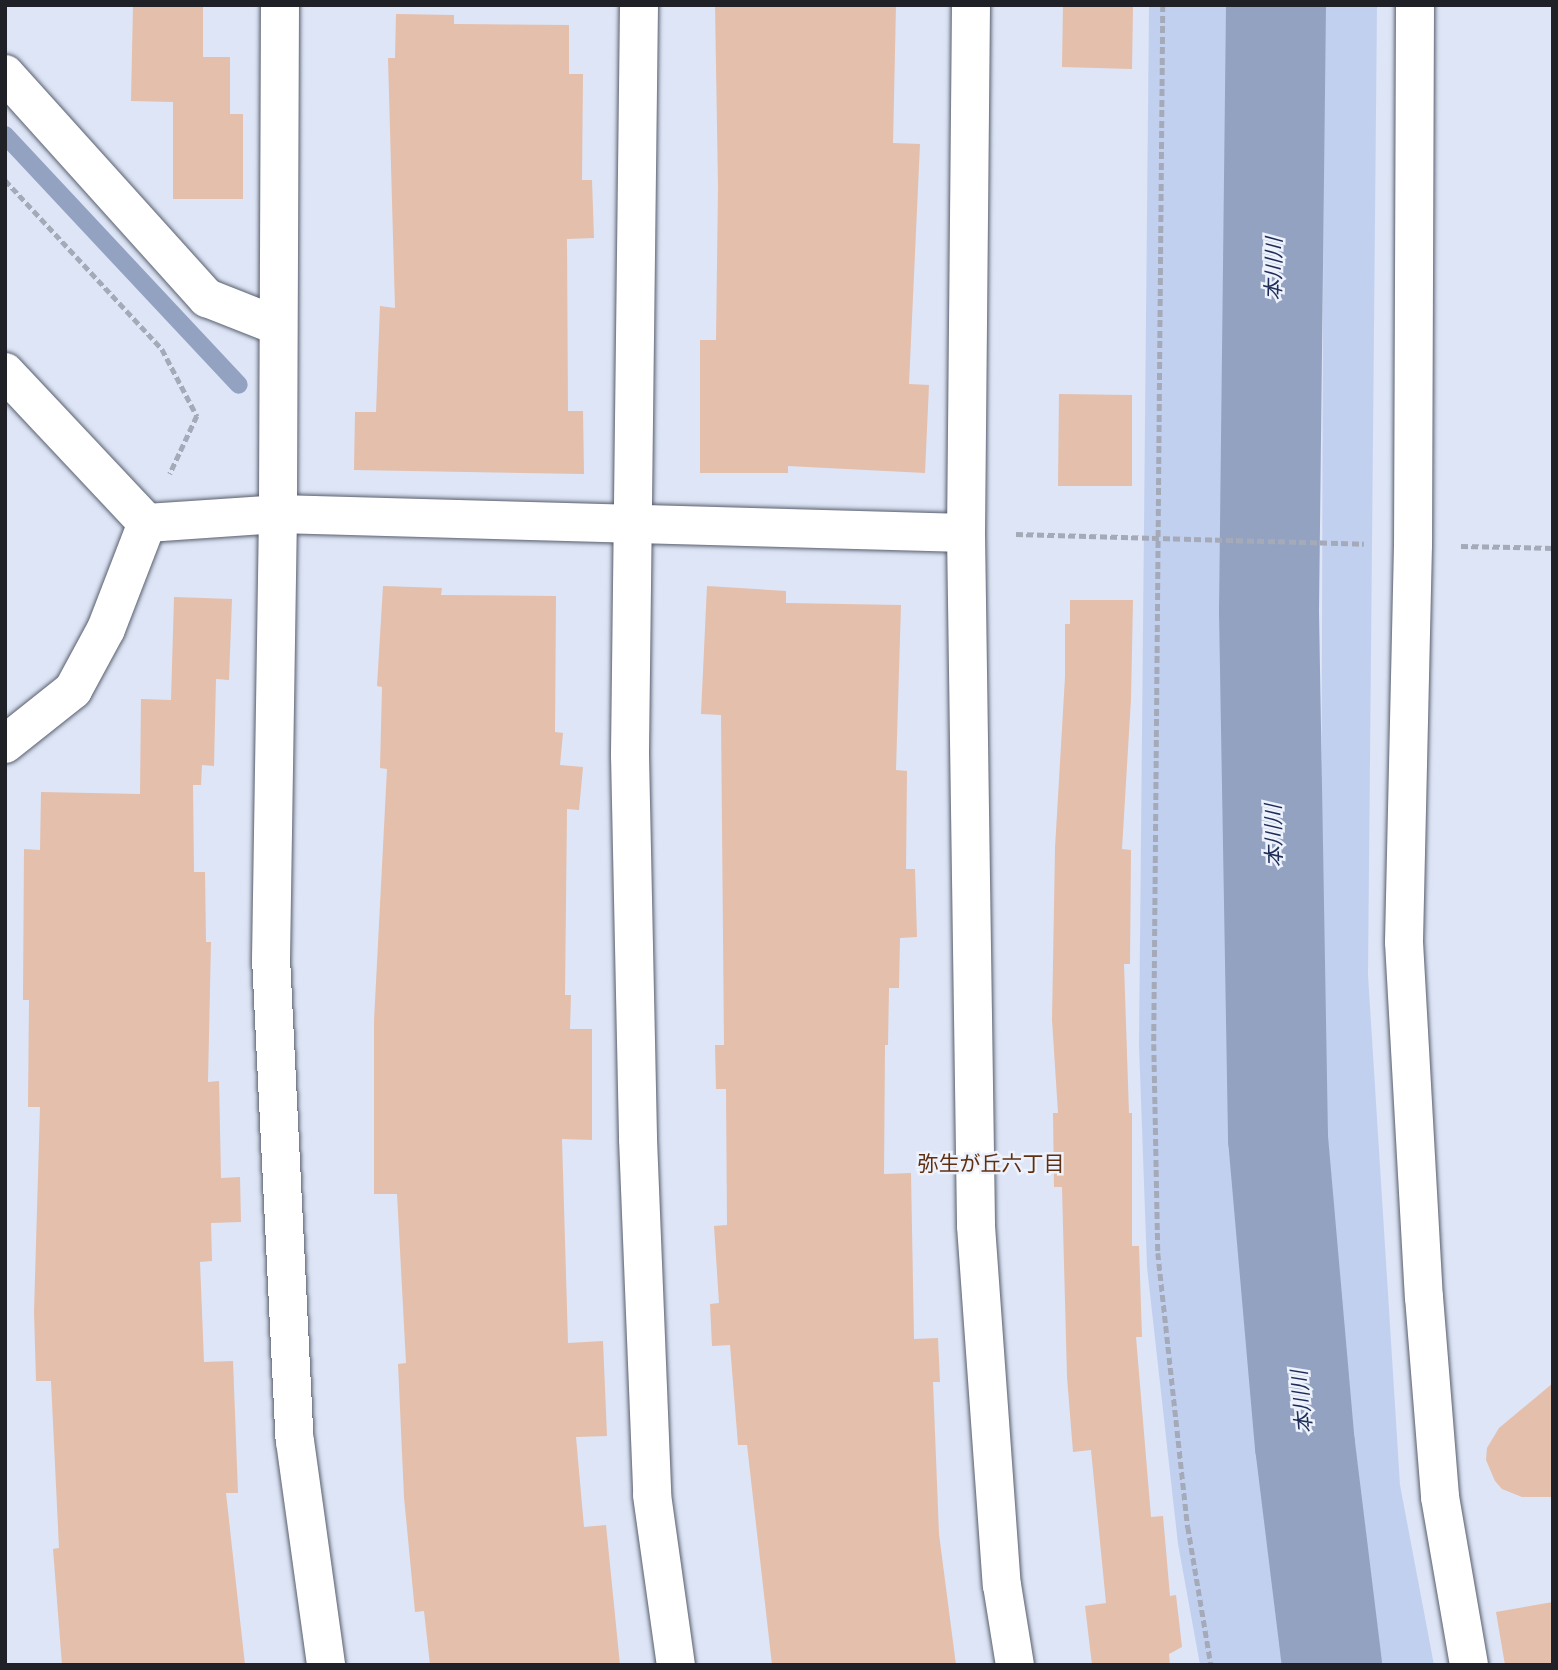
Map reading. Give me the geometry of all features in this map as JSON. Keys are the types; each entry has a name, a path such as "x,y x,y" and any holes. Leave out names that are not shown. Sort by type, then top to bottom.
{"street":[{"path":"280,5 278,514 271,958 295,1441 326,1665"},
{"path":"639,5 630,755 638,1139 652,1495 676,1665"},
{"path":"971,5 966,533 976,1226 1002,1585 1015,1665"},
{"path":"1415,5 1413,531 1404,942 1424,1297 1440,1497 1469,1665"},
{"path":"5,74 206,299 278,326"},
{"path":"5,372 147,523"},
{"path":"147,523 278,514 966,533"},
{"path":"5,744 73,690 106,629 147,523"}],"path":[{"path":"1163,5 1154,1044 1158,1254 1188,1527 1211,1665"},
{"path":"5,180 162,349 197,416 147,523"},
{"path":"966,533 1374,544"},
{"path":"1459,546 1553,548"}],"shaded area":[{"path":"1149,5 1251,5 1248,1279 1294,1665 1200,1665 1178,1544 1147,1267 1139,1045"},
{"path":"1324,5 1377,5 1368,975 1400,1485 1434,1665 1371,1665 1320,1257"}],"building":[{"path":"133,5 203,5 203,57 230,57 230,114 243,114 243,199 173,199 173,102 131,101"},
{"path":"715,5 896,5 893,143 920,144 909,384 929,385 925,473 788,466 788,473 700,473 700,340 716,340 718,187"},
{"path":"1063,5 1133,5 1132,69 1062,67"},
{"path":"396,14 454,15 454,24 569,25 569,74 583,74 582,180 592,180 594,238 567,239 568,411 583,411 584,474 354,470 355,412 376,412 380,306 395,308 388,58 395,58"},
{"path":"1059,394 1132,395 1132,486 1058,486"},
{"path":"383,586 442,588 441,595 556,596 555,732 563,733 560,765 583,767 579,810 567,809 565,995 571,995 570,1029 592,1029 592,1140 562,1139 568,1343 603,1341 607,1436 576,1437 584,1527 606,1525 620,1665 430,1665 424,1611 415,1612 404,1497 398,1364 406,1363 397,1194 374,1194 374,1021 387,769 380,768 382,687 377,686"},
{"path":"707,586 786,591 786,603 901,605 896,770 907,771 906,869 915,869 917,937 900,938 899,988 889,988 888,1045 885,1045 884,1174 911,1173 914,1339 938,1338 940,1382 933,1382 939,1534 956,1665 772,1665 747,1445 738,1445 730,1345 712,1346 710,1304 719,1303 714,1226 727,1225 726,1089 716,1089 715,1045 724,1045 721,715 701,714"},
{"path":"174,597 232,599 229,680 216,679 214,766 202,765 201,785 193,785 194,872 205,872 206,942 211,942 208,1082 219,1081 221,1178 240,1177 241,1222 211,1223 212,1261 200,1262 204,1362 233,1361 238,1493 226,1493 245,1665 62,1665 53,1549 59,1548 51,1381 36,1381 34,1312 40,1107 28,1107 29,1000 23,1000 24,849 40,850 41,792 140,794 141,699 171,700"},
{"path":"1070,600 1133,600 1131,699 1122,849 1131,850 1130,964 1124,964 1129,1113 1132,1113 1132,1246 1139,1246 1142,1337 1136,1337 1151,1517 1163,1516 1170,1596 1176,1595 1182,1647 1169,1654 1170,1665 1092,1665 1085,1606 1106,1603 1091,1450 1073,1452 1067,1377 1062,1187 1054,1187 1053,1113 1058,1113 1052,1020 1055,848 1065,677 1065,624 1070,624"},
{"path":"1553,1383 1553,1497 1522,1497 1502,1489 1495,1481 1486,1460 1487,1448 1499,1428"},
{"path":"1553,1602 1553,1665 1505,1665 1496,1612"}],"waterway":[{"name":"本川川","path":"1276,5 1269,611 1278,1138 1305,1445 1332,1665"},
{"path":"5,135 239,385"}],"district":[{"name":"弥生が丘六丁目","path":"991,1163"}]}
